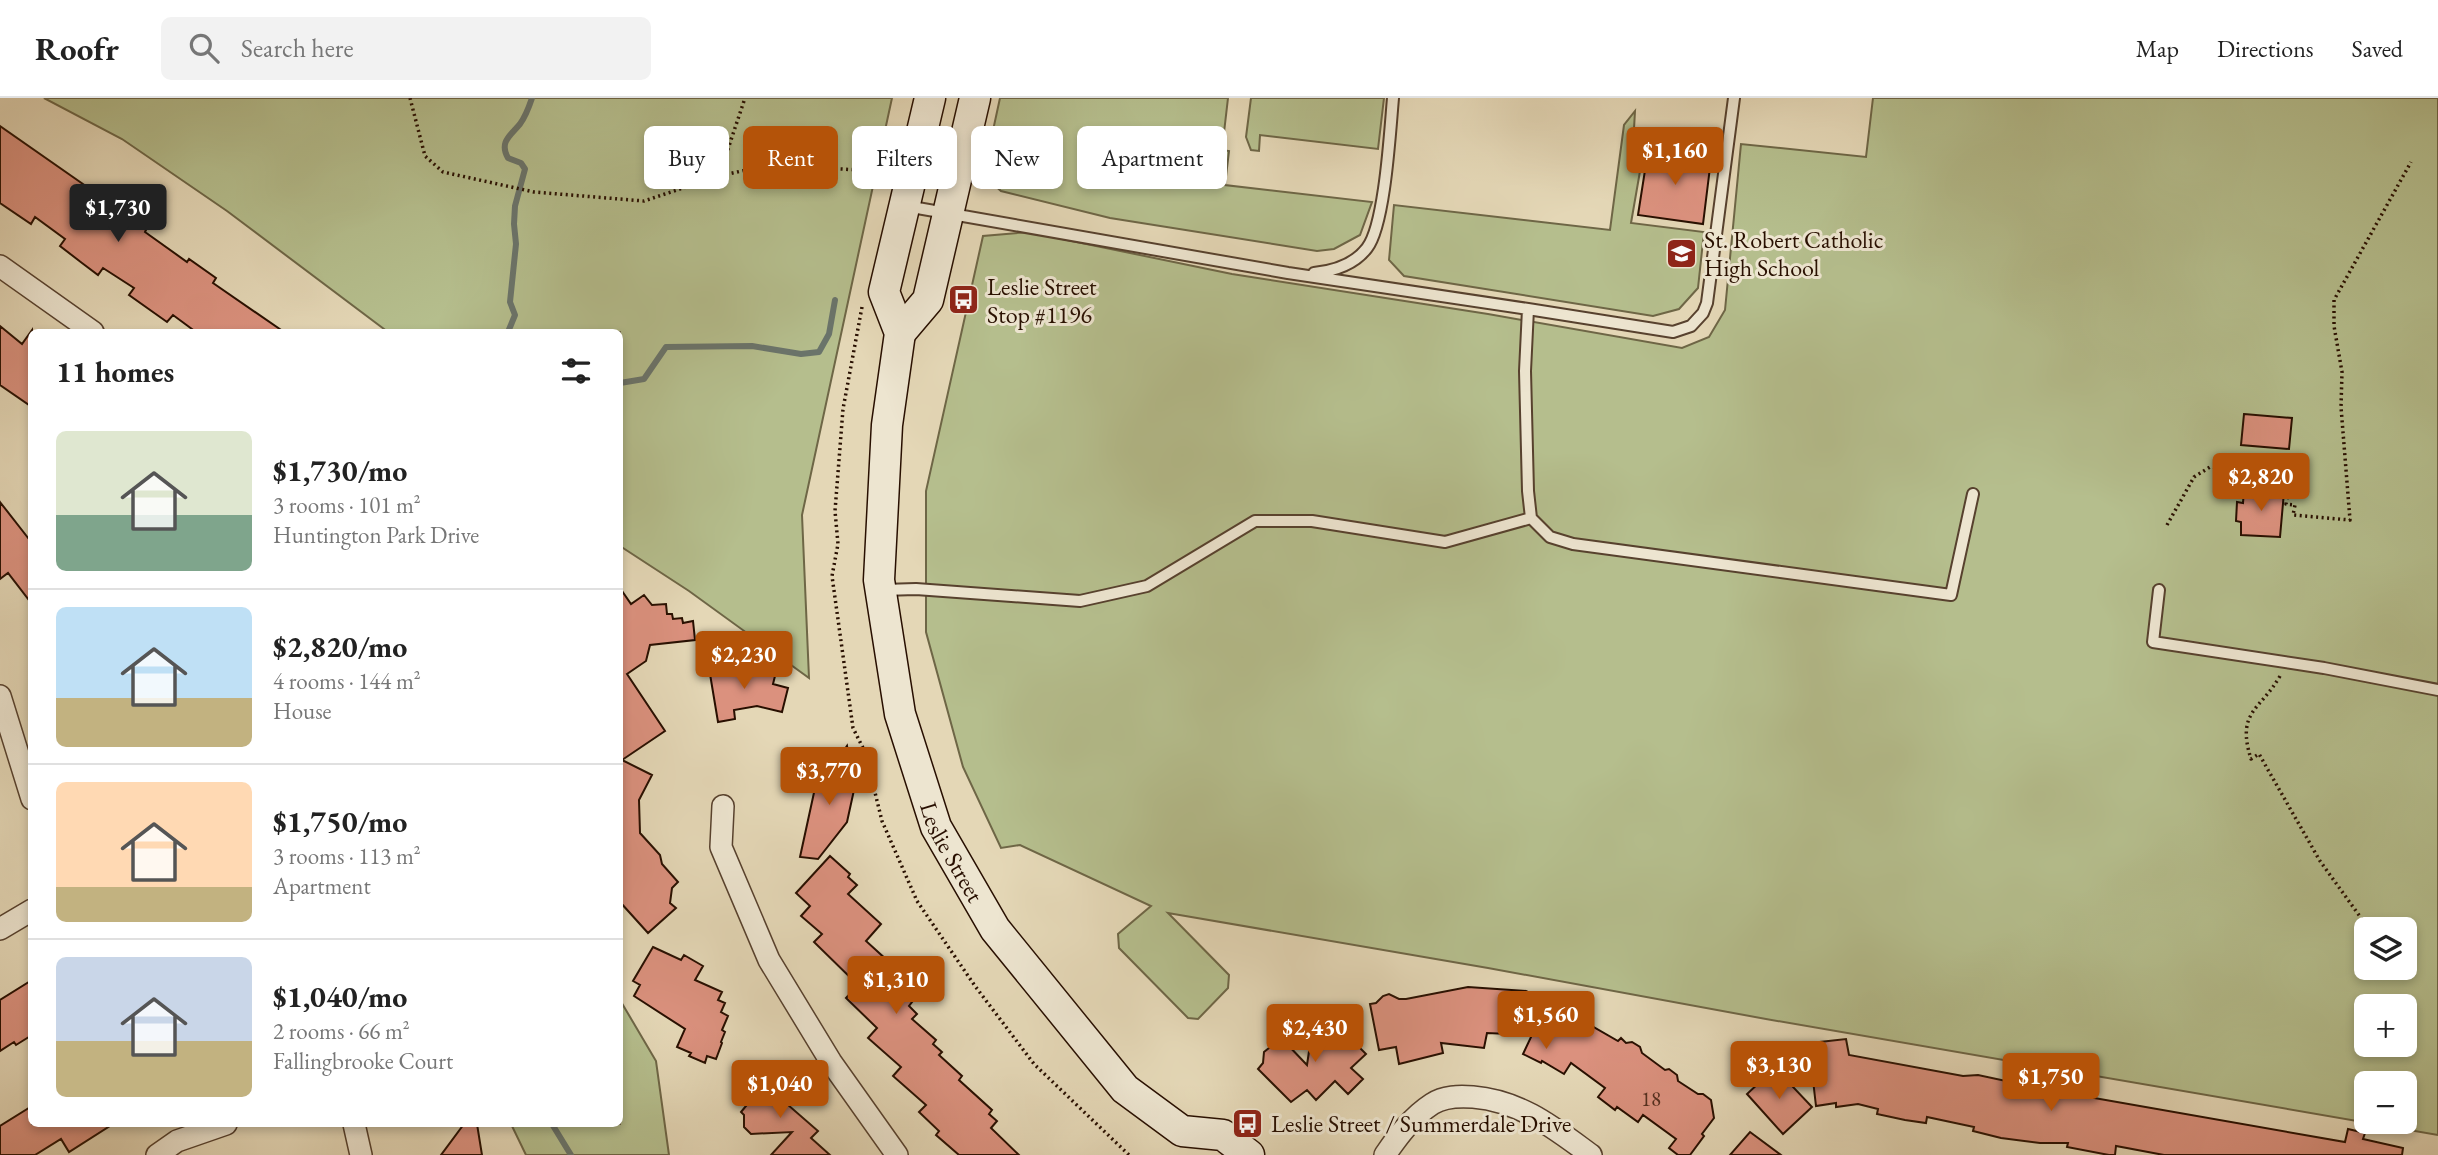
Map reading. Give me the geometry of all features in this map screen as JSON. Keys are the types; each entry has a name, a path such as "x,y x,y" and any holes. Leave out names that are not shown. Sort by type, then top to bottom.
{"main road":[{"name":"Leslie Street","path":"930,98 897,192 884,292 900,333 887,425 879,580 900,714 936,827 995,929 1125,1089 1186,1143 1223,1135 1249,1155"},
{"path":"900,333 928,300 975,98"}],"street":[{"path":"0,266 89,329"},
{"path":"0,695 28,786"},
{"path":"723,806 721,847 769,960 831,1062 897,1155"},
{"path":"0,929 28,912"},
{"path":"1384,1155 1407,1125 1433,1103 1455,1096 1500,1101 1521,1107 1551,1125 1591,1155"},
{"path":"157,1155 177,1141 217,1127"},
{"path":"355,1127 360,1155"}],"lane":[{"path":"1288,273 1325,272 1355,260 1367,249 1376,234 1394,98"},
{"path":"897,192 949,213 1288,273 1673,332 1692,327 1707,303 1734,98"},
{"path":"1528,309 1525,371 1528,491 1531,519 1550,537 1573,544 1951,595 1973,494"},
{"path":"881,590 916,589 1080,601 1147,586 1255,521 1312,521 1445,542 1531,519"},
{"path":"2160,590 2153,642 2287,662 2438,690"}],"path":[{"path":"410,98 425,156 443,172 534,192 643,201 679,189"},
{"path":"729,145 744,98"},
{"path":"2167,524 2194,477 2210,467 2291,477 2286,504 2295,505 2293,516 2350,520 2341,407 2342,372 2334,326 2334,300 2410,162"},
{"path":"729,174 769,165 877,171 897,192"},
{"path":"2287,662 2276,683 2247,721 2246,744 2251,759 2259,754 2320,861 2360,917"}],"green space":[{"path":"44,98 892,98 886,126 852,126 852,189 872,189 802,515 809,678 689,591 623,548 623,329 384,329 227,211 122,139"},
{"path":"1000,98 1228,98 1225,126 1077,126 1077,189 1227,189 1227,185 1372,202 1360,235 1334,249 1317,251 1110,218 1001,191 999,189 1063,189 1063,126 994,126"},
{"path":"1251,98 1384,98 1378,149 1260,135 1259,151 1251,150 1246,137"},
{"path":"1873,98 2438,98 2438,1135 2417,1131 2417,1071 2354,1071 2354,1120 1168,913 1229,975 1228,988 1198,1019 1188,1018 1119,948 1118,934 1151,906 1020,845 1001,848 963,767 926,632 926,491 983,236 1028,232 1232,274 1682,348 1709,337 1725,310 1741,144 1866,157"},
{"path":"1635,111 1634,129 1647,131 1631,223 1704,232 1698,288 1679,309 1653,316 1404,276 1389,260 1394,205 1610,230 1624,125"},
{"path":"623,1005 656,1061 669,1155 526,1155 512,1127 623,1127"}],"building":[{"path":"0,126 113,205 187,262 189,259 216,278 213,283 280,329 192,329 173,315 167,322 129,295 134,288 103,268 98,275 60,246 65,239 35,217 31,224 0,203"},
{"path":"1648,151 1711,159 1703,224 1638,215"},
{"path":"0,326 22,344 28,336 28,404 0,385"},
{"path":"2244,414 2292,418 2289,449 2241,445"},
{"path":"2244,489 2284,492 2280,537 2241,535 2241,522 2236,521 2237,502 2243,503"},
{"path":"0,502 28,538 28,599 8,573 0,579"},
{"path":"623,592 631,604 644,595 652,605 666,604 667,614 672,614 673,619 682,618 683,623 693,621 695,640 650,645 646,661 627,674 665,731 623,759"},
{"path":"746,662 748,676 776,672 773,684 788,688 782,712 757,706 734,710 735,719 718,722 709,668"},
{"path":"847,746 854,790 847,822 818,859 800,857 820,765 832,768"},
{"path":"623,760 652,775 639,800 640,833 660,855 662,864 678,882 672,888 670,903 676,908 648,933 623,905"},
{"path":"830,856 850,874 848,877 857,885 848,894 881,924 866,941 889,962 886,966 894,974 889,980 912,1002 909,1006 917,1014 912,1019 936,1040 933,1044 942,1052 939,1055 962,1076 959,1080 992,1110 989,1114 997,1121 991,1128 1019,1155 959,1155 936,1135 939,1131 919,1112 926,1105 893,1076 901,1067 868,1038 877,1028 846,998 858,985 814,942 822,934 801,916 810,906 796,893"},
{"path":"653,947 681,960 684,955 703,966 695,980 722,992 718,1000 725,1003 721,1012 728,1016 716,1059 707,1056 705,1063 677,1047 685,1029 634,996 640,985 633,981"},
{"path":"28,982 28,1038 0,1051 0,1000"},
{"path":"1468,987 1526,991 1618,1041 1621,1038 1626,1043 1632,1042 1640,1047 1642,1053 1665,1070 1669,1069 1677,1075 1678,1081 1711,1100 1714,1118 1702,1134 1704,1136 1690,1155 1678,1155 1669,1148 1676,1139 1643,1115 1638,1122 1617,1107 1615,1110 1598,1097 1605,1088 1571,1063 1564,1074 1523,1054 1532,1035 1487,1033 1484,1048 1441,1043 1443,1053 1399,1064 1396,1047 1379,1050 1370,1004 1389,994 1406,999"},
{"path":"1332,1020 1366,1054 1351,1068 1363,1079 1348,1094 1335,1081 1316,1100 1307,1090 1291,1102 1258,1069 1263,1063 1264,1052 1269,1048 1280,1047 1285,1042 1307,1065 1312,1031 1317,1025 1326,1025"},
{"path":"1846,1039 1849,1055 1963,1076 1978,1075 2345,1142 2348,1129 2354,1130 2354,1134 2365,1134 2363,1139 2403,1148 2402,1155 2164,1155 2116,1146 2115,1155 2109,1155 2067,1147 2068,1143 2001,1138 1973,1131 1974,1127 1927,1117 1926,1123 1905,1120 1877,1114 1878,1109 1858,1104 1816,1106 1811,1043"},
{"path":"1775,1068 1812,1107 1783,1134 1747,1094"},
{"path":"774,1072 790,1086 780,1098 818,1131 811,1138 830,1155 771,1155 792,1132 751,1134 744,1127 744,1115 741,1112"},
{"path":"28,1108 28,1127 108,1127 69,1152 61,1139 35,1155 0,1155 0,1126"},
{"path":"462,1127 477,1127 482,1155 441,1155"},
{"path":"1750,1132 1781,1155 1730,1155"}],"waterway":[{"path":"509,329 515,315 510,302 516,244 515,206 525,169 521,163 508,158 505,143 524,118 532,98"},
{"path":"623,382 644,379 666,347 752,346 801,354 819,352 829,334 835,300"},
{"path":"554,1127 571,1155"}],"place":[{"name":"St. Robert Catholic High School","path":"1681,253"},
{"name":"Leslie Street Stop #1196","path":"964,300"},
{"name":"Leslie Street / Summerdale Drive","path":"1248,1123"}]}
